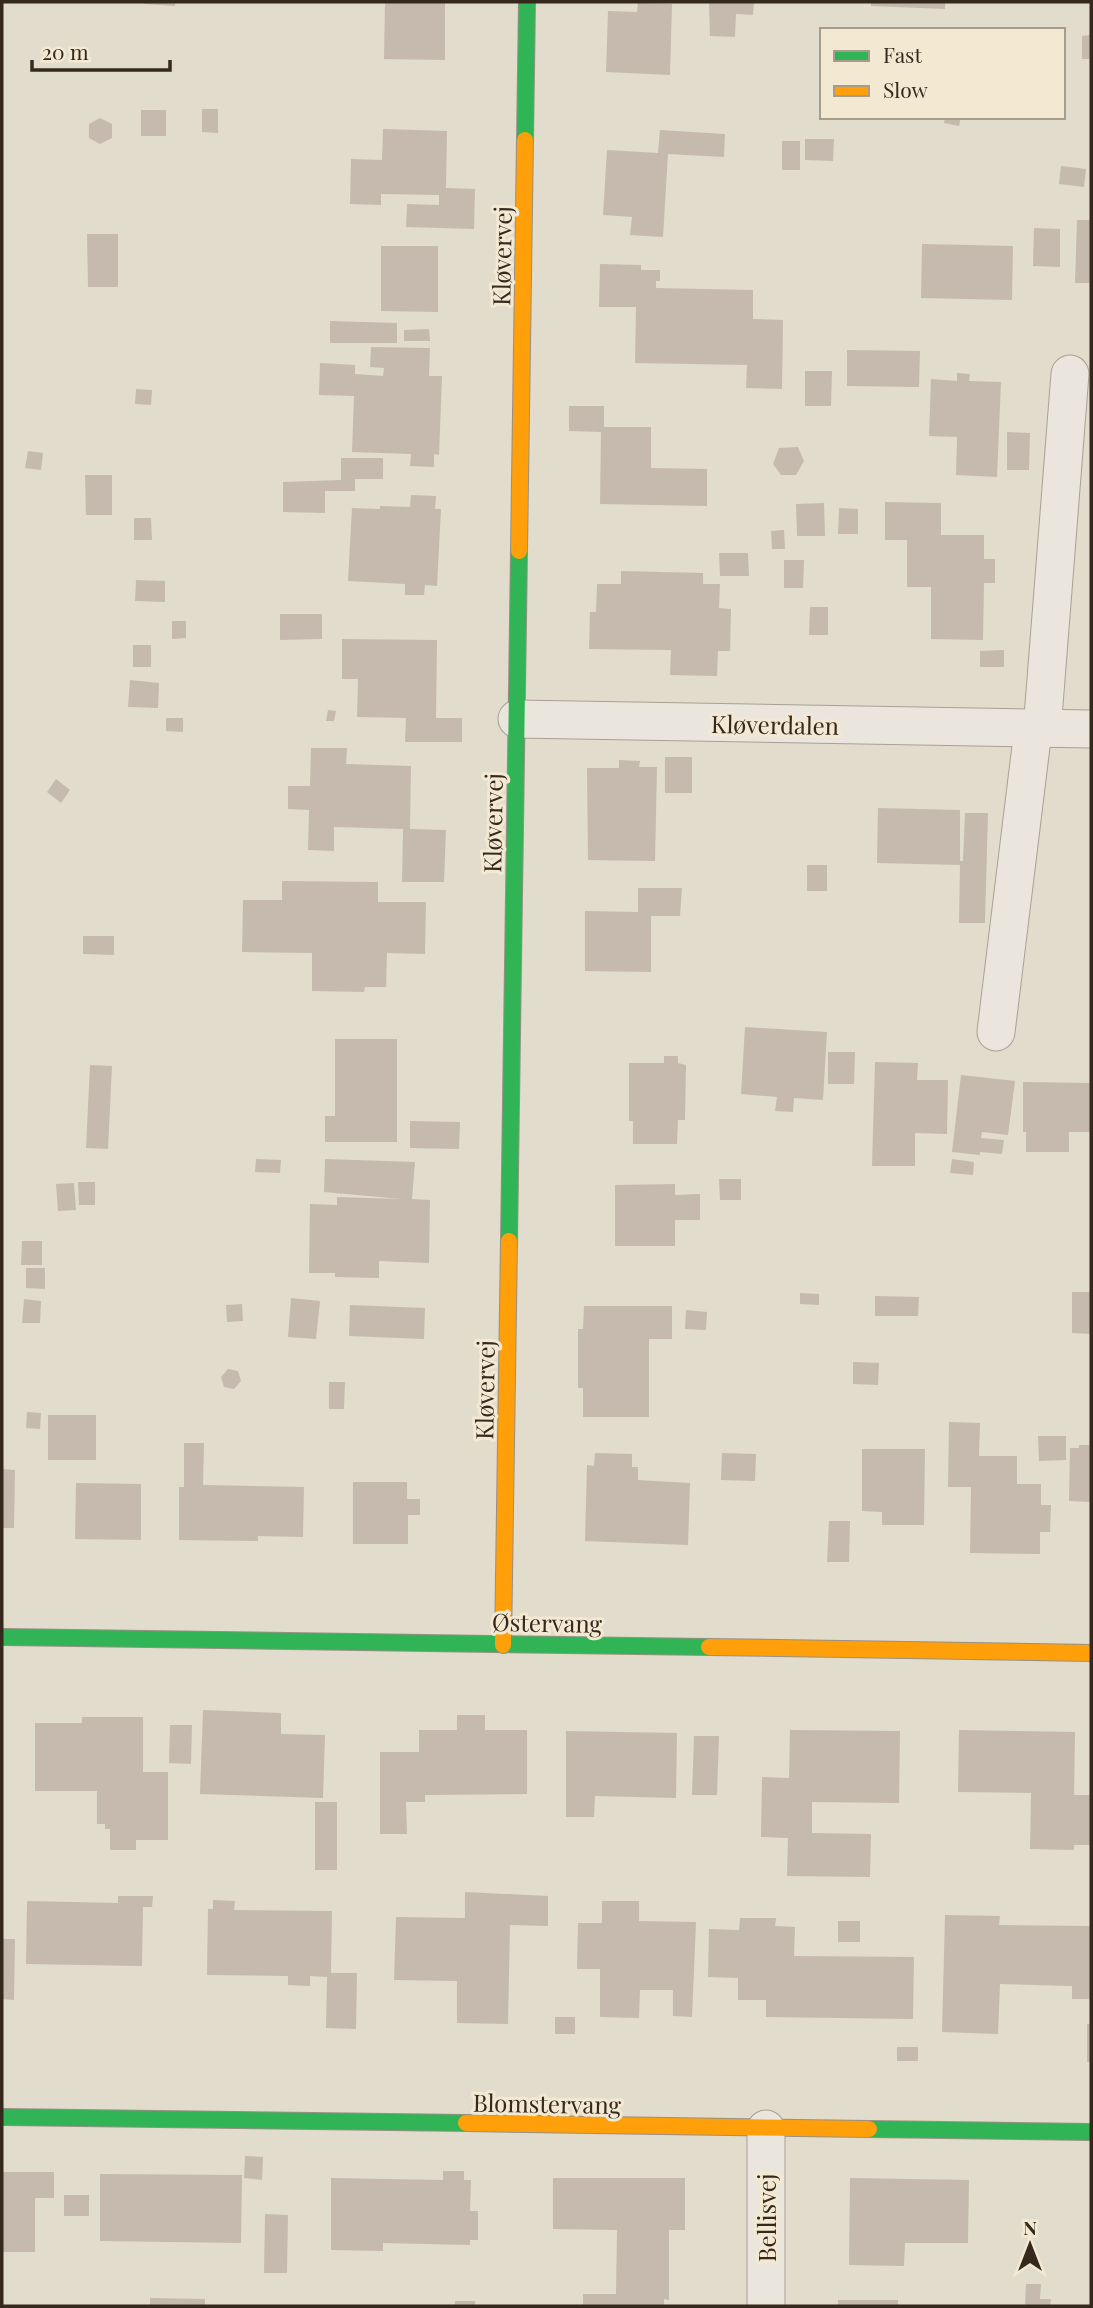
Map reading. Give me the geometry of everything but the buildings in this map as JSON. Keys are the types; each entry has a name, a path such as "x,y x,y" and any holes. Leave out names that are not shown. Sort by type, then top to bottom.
{"street":[{"name":"Kløvervej","path":"503,1644 527,2"},
{"path":"996,1032 1038,730 1070,374"},
{"name":"Kløverdalen","path":"517,719 1091,729"},
{"name":"Østervang","path":"2,1637 1091,1653"},
{"name":"Blomstervang","path":"2,2117 1091,2132"},
{"name":"Bellisvej","path":"766,2129 766,2306"}],"traffic: fast":[{"path":"525,140 527,2"},
{"path":"509,1241 519,551"},
{"path":"2,1637 709,1647"},
{"path":"2,2117 466,2123"},
{"path":"869,2129 1091,2132"}],"traffic: slow":[{"path":"519,551 525,140"},
{"path":"503,1645 509,1241"},
{"path":"709,1647 1091,1653"},
{"path":"466,2123 869,2129"}]}
